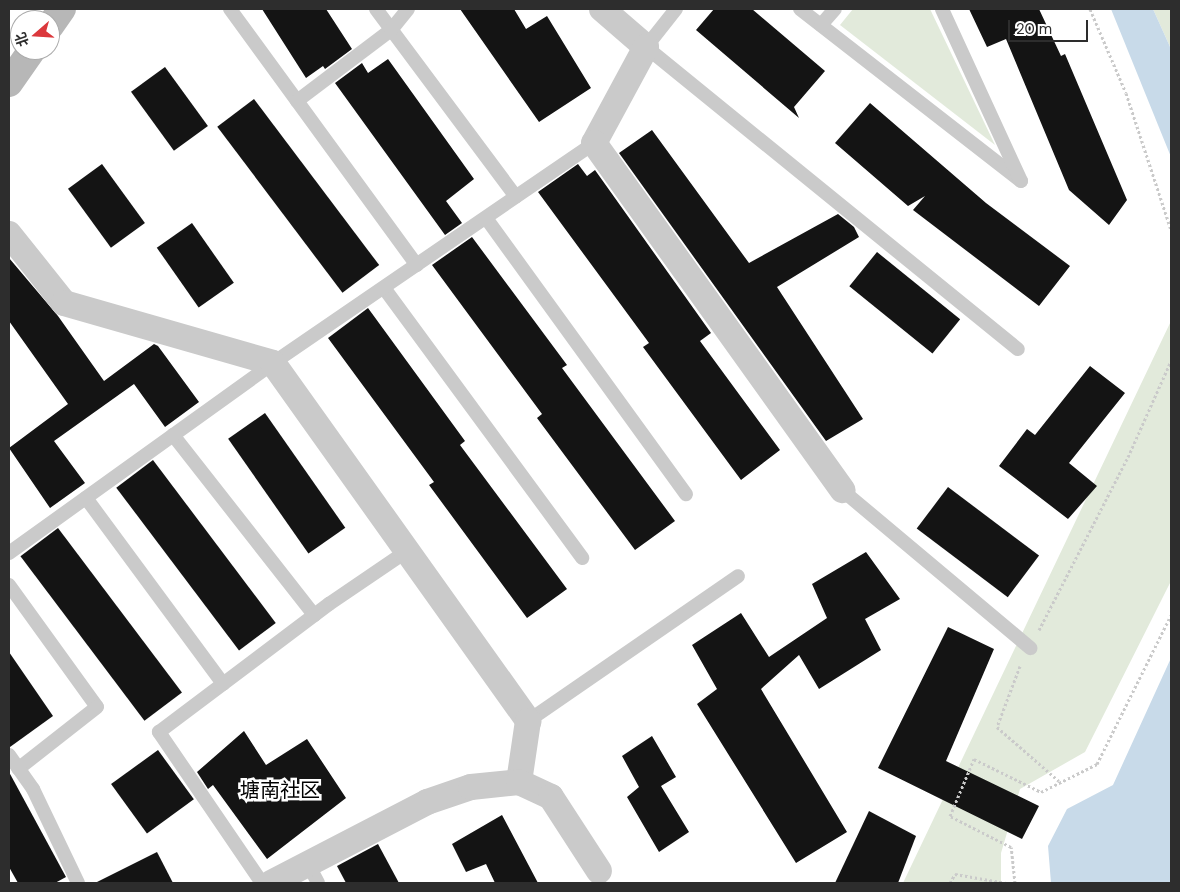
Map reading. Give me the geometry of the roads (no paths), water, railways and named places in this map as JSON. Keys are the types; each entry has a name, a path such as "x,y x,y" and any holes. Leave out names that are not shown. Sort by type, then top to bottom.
{"main road":[{"path":"9,83 25,60"}],"street":[{"path":"602,9 646,47 594,143 842,490"},
{"path":"9,234 64,303 274,363 528,721 519,782"},
{"path":"271,883 313,874 427,802 471,786 519,782 551,797 599,871"}],"lane":[{"path":"230,9 417,265"},
{"path":"376,9 516,197"},
{"path":"297,101 391,30 408,9"},
{"path":"676,9 646,47 1018,349"},
{"path":"800,9 1021,181 942,9"},
{"path":"821,25 835,9"},
{"path":"9,553 274,363 594,143"},
{"path":"486,218 686,494"},
{"path":"384,288 582,558"},
{"path":"173,435 314,615"},
{"path":"842,490 1030,648"},
{"path":"86,498 223,684"},
{"path":"262,883 159,732 314,615 407,551"},
{"path":"528,721 738,576"},
{"path":"9,585 96,708 18,769"},
{"path":"9,755 33,789 78,883"}],"water":[{"path":"1111,9 1153,9 1171,49 1171,157"},
{"path":"1171,658 1171,883 1051,883 1048,846 1067,809 1113,785"}],"district":[{"name":"塘南社区","path":"280,790"}]}
